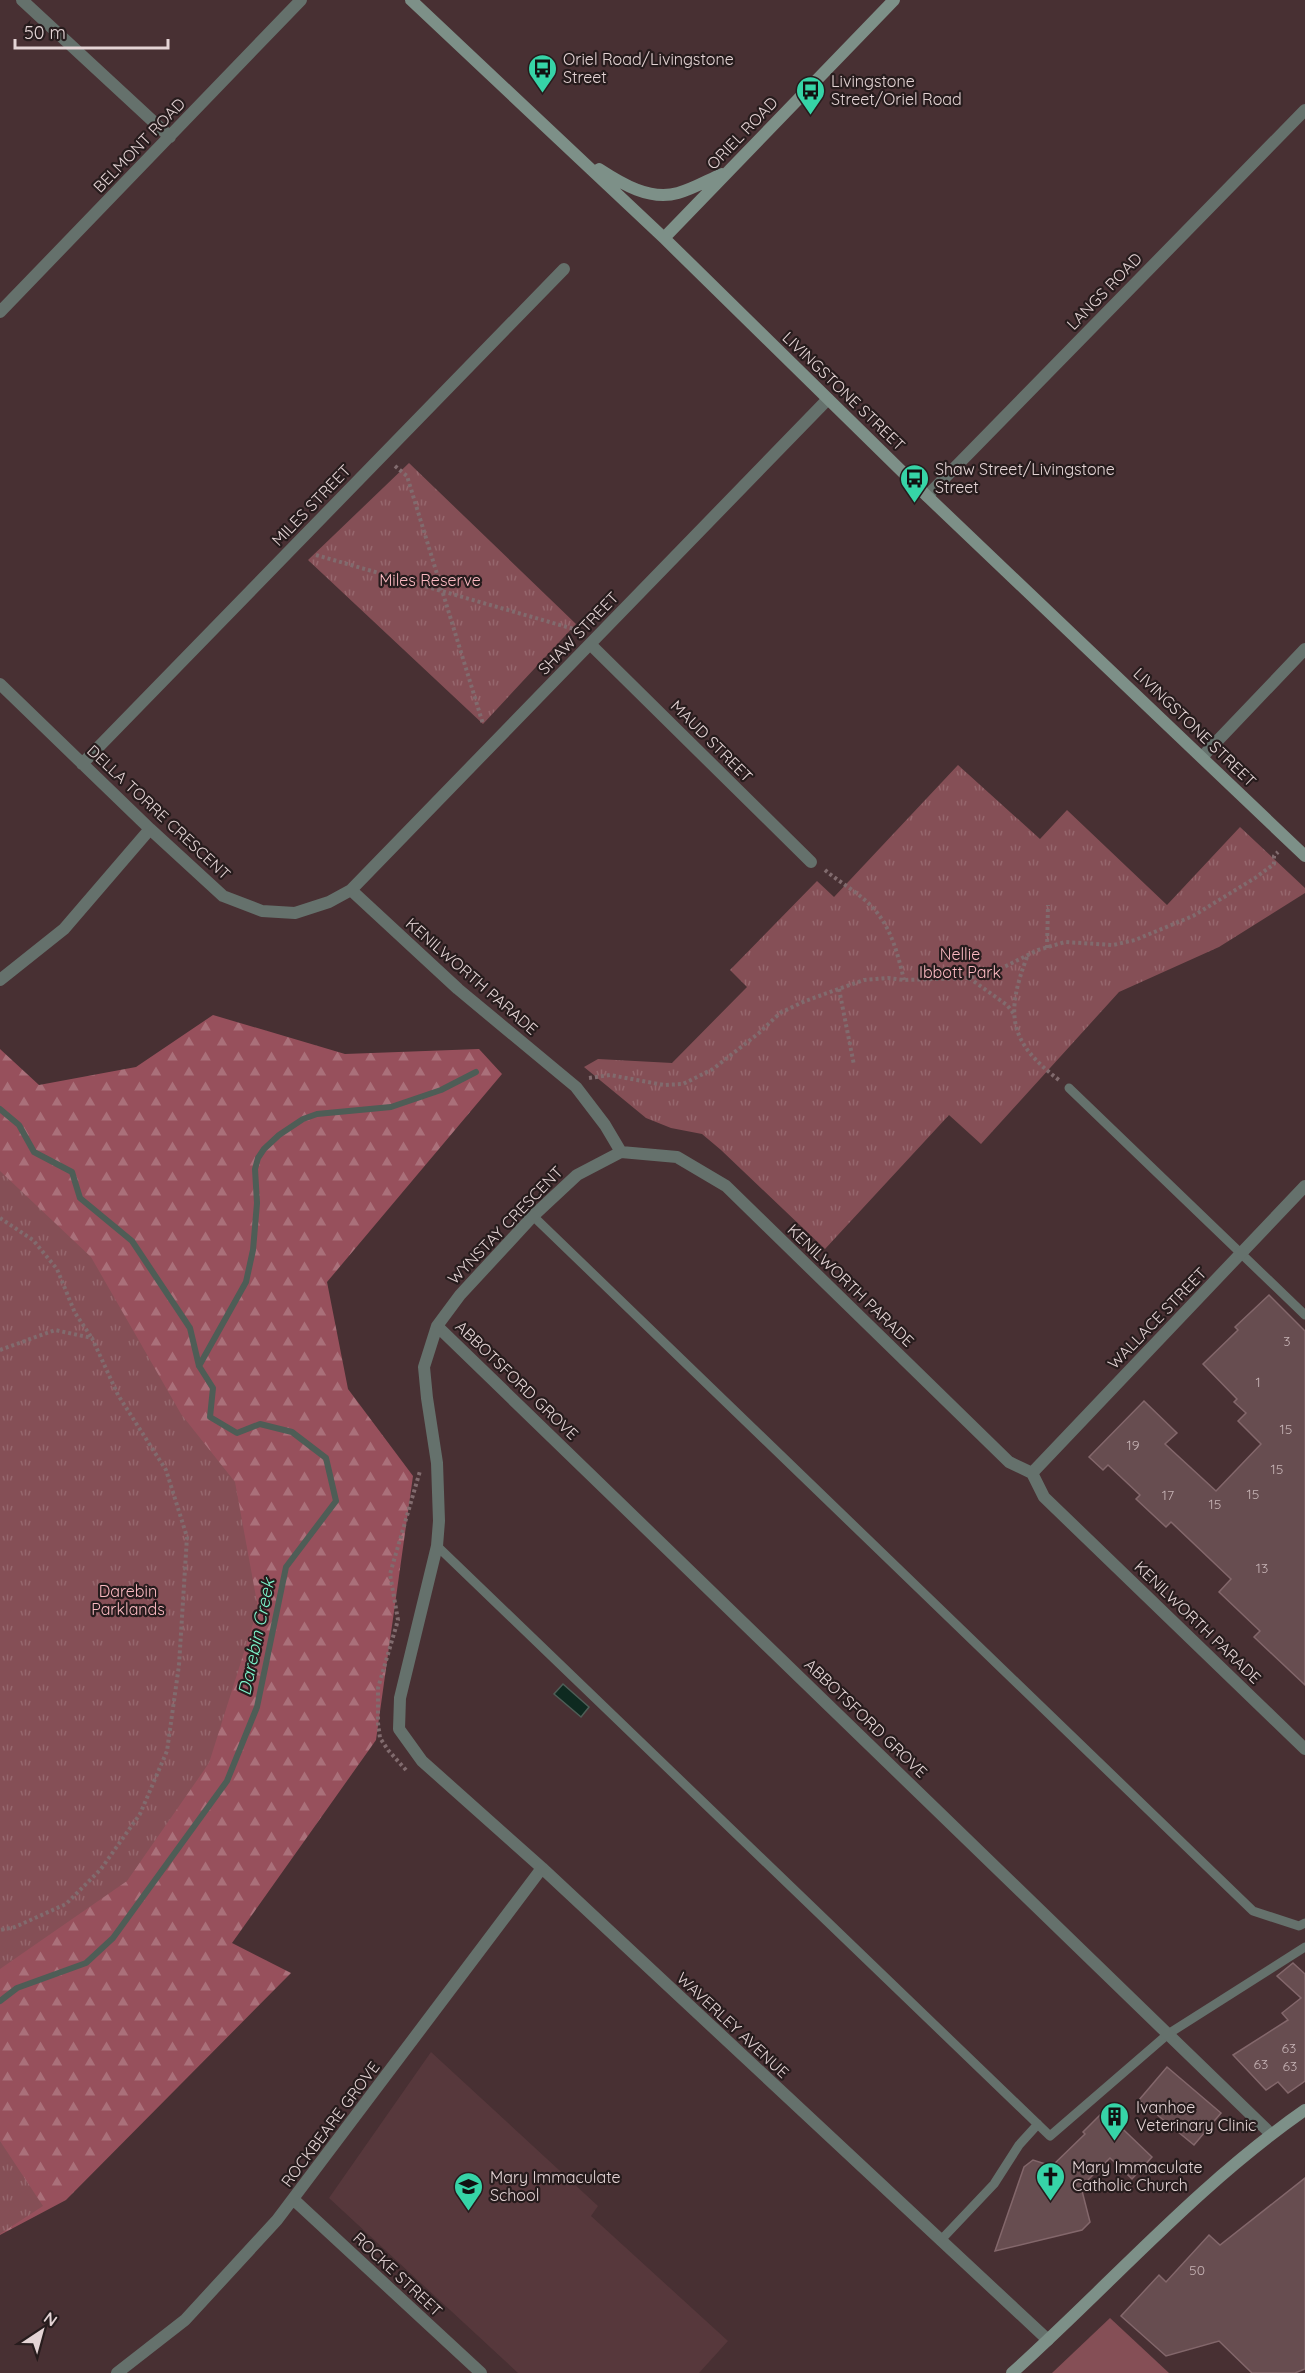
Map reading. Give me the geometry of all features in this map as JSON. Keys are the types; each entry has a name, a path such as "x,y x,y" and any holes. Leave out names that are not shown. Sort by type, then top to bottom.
{"main road":[{"name":"LIVINGSTONE STREET","path":"411,0 664,238 927,496 1305,856"},
{"name":"ORIEL ROAD","path":"664,238 894,0"},
{"path":"573,152 617,180 650,194 678,193 729,171"},
{"path":"1012,2373 1203,2190 1271,2134 1305,2110"}],"street":[{"path":"22,0 170,137"},
{"name":"BELMONT ROAD","path":"0,312 301,0"},
{"name":"LANGS ROAD","path":"927,496 1305,110"},
{"name":"MILES STREET","path":"82,764 564,269"},
{"name":"SHAW STREET","path":"351,890 828,399"},
{"name":"MAUD STREET","path":"590,644 811,862"},
{"path":"1202,757 1305,649"},
{"name":"DELLA TORRE CRESCENT","path":"0,684 223,896 262,911 296,913 329,902 351,890"},
{"path":"0,980 64,929 150,829"},
{"name":"KENILWORTH PARADE","path":"351,890 458,989 576,1086 605,1125 621,1152 677,1157 726,1186 1009,1462 1032,1473 1044,1497 1305,1749"},
{"name":"WYNSTAY CRESCENT","path":"399,1729 400,1698 437,1546 439,1521 437,1463 424,1367 438,1326 460,1295 533,1216 577,1175 621,1152"},
{"name":"WALLACE STREET","path":"1032,1473 1305,1186"},
{"name":"ABBOTSFORD GROVE","path":"438,1326 1271,2134"},
{"name":"WAVERLEY AVENUE","path":"399,1729 422,1761 542,1868 1048,2340"},
{"name":"ROCKBEARE GROVE","path":"117,2373 185,2320 293,2199 542,1868"},
{"name":"ROCKE STREET","path":"293,2199 481,2373"}],"lane":[{"path":"1069,1088 1305,1315"},
{"path":"533,1216 1252,1911 1299,1926 1305,1923"},
{"path":"437,1546 1050,2136 1168,2034 1305,1947"},
{"path":"940,2241 994,2184 1019,2145 1038,2124"}],"path":[{"path":"383,455 406,477 444,592 483,724"},
{"path":"316,555 574,629"},
{"path":"576,1086 589,1078 610,1075 664,1085 683,1084 713,1070 780,1013 805,1001 864,980 968,978 994,972 1065,942 1113,945 1135,940 1193,916 1255,878 1274,864 1274,856 1289,840"},
{"path":"811,862 866,900 884,920 893,939 904,980"},
{"path":"1047,948 1048,905"},
{"path":"1027,957 1019,977 1014,1022 1025,1048 1069,1088"},
{"path":"968,978 1007,1005 1014,1014"},
{"path":"839,989 854,1065"},
{"path":"0,1218 33,1240 57,1269 75,1313 92,1338 118,1395 166,1470 187,1537 178,1665 167,1752 140,1814 101,1869 66,1904 15,1927 0,1930"},
{"path":"0,1350 55,1330 92,1338"},
{"path":"407,1771 380,1738 378,1688 398,1620 390,1574 417,1484 420,1461"}],"shaded area":[{"path":"563,1684 589,1707 581,1717 554,1694"},
{"name":"Mary Immaculate School","path":"431,2052 598,2206 591,2216 728,2341 699,2373 518,2373 329,2198"}],"green space":[{"name":"Miles Reserve","path":"409,463 576,624 483,724 308,560"},
{"name":"Nellie Ibbott Park","path":"958,765 1040,839 1067,810 1167,905 1240,827 1305,888 1305,893 1219,947 1119,992 981,1144 949,1115 825,1249 702,1134 671,1128 646,1118 584,1067 598,1059 672,1063 747,987 730,970 817,881 834,897"},
{"path":"213,1015 345,1054 479,1049 502,1074 327,1282 348,1389 413,1476 376,1740 232,1943 291,1973 66,2200 0,2235 0,1049 39,1085 136,1067"},
{"name":"Darebin Parklands","path":"0,1171 91,1257 181,1414 235,1482 258,1608 209,1763 127,1881 0,1969"},
{"path":"0,2141 43,2206 0,2234"},
{"path":"1110,2318 1169,2373 1052,2373"}],"building":[{"path":"1269,1295 1305,1331 1305,1685 1254,1637 1260,1631 1219,1592 1231,1579 1171,1522 1166,1527 1136,1499 1140,1495 1108,1465 1103,1470 1089,1457 1144,1401 1177,1433 1165,1444 1216,1491 1261,1444 1238,1421 1246,1413 1234,1402 1237,1399 1203,1364 1238,1330 1235,1327"},
{"path":"1293,1963 1305,1974 1305,2081 1288,2093 1278,2082 1266,2090 1233,2055 1288,2020 1282,2013 1301,1998 1277,1976"},
{"path":"1167,2067 1221,2113 1194,2145 1139,2100"},
{"path":"1104,2111 1152,2157 1132,2179 1110,2158 1081,2187 1090,2222 1082,2230 995,2251 1024,2167 1033,2160 1052,2166 1085,2134 1083,2132"},
{"path":"1305,2178 1305,2369 1295,2373 1252,2373 1219,2341 1166,2356 1121,2316 1159,2275 1166,2282 1209,2235 1220,2245"}],"waterway":[{"path":"199,1366 246,1282 253,1250 257,1203 255,1169 264,1149 279,1135 303,1119 317,1114 391,1107 441,1090 476,1072"},
{"name":"Darebin Creek","path":"0,1109 19,1125 34,1152 72,1172 80,1198 132,1241 190,1328 199,1366 213,1388 210,1417 237,1433 260,1424 292,1432 326,1458 336,1501 286,1567 257,1707 227,1781 113,1938 86,1963 17,1988 0,2001"}],"place":[{"name":"Oriel Road/Livingstone Street","path":"542,94"},
{"name":"Livingstone Street/Oriel Road","path":"810,116"},
{"name":"Shaw Street/Livingstone Street","path":"914,504"},
{"name":"Ivanhoe Veterinary Clinic","path":"1115,2142"},
{"name":"Mary Immaculate Catholic Church","path":"1051,2202"},
{"name":"Mary Immaculate School","path":"469,2212"}]}
